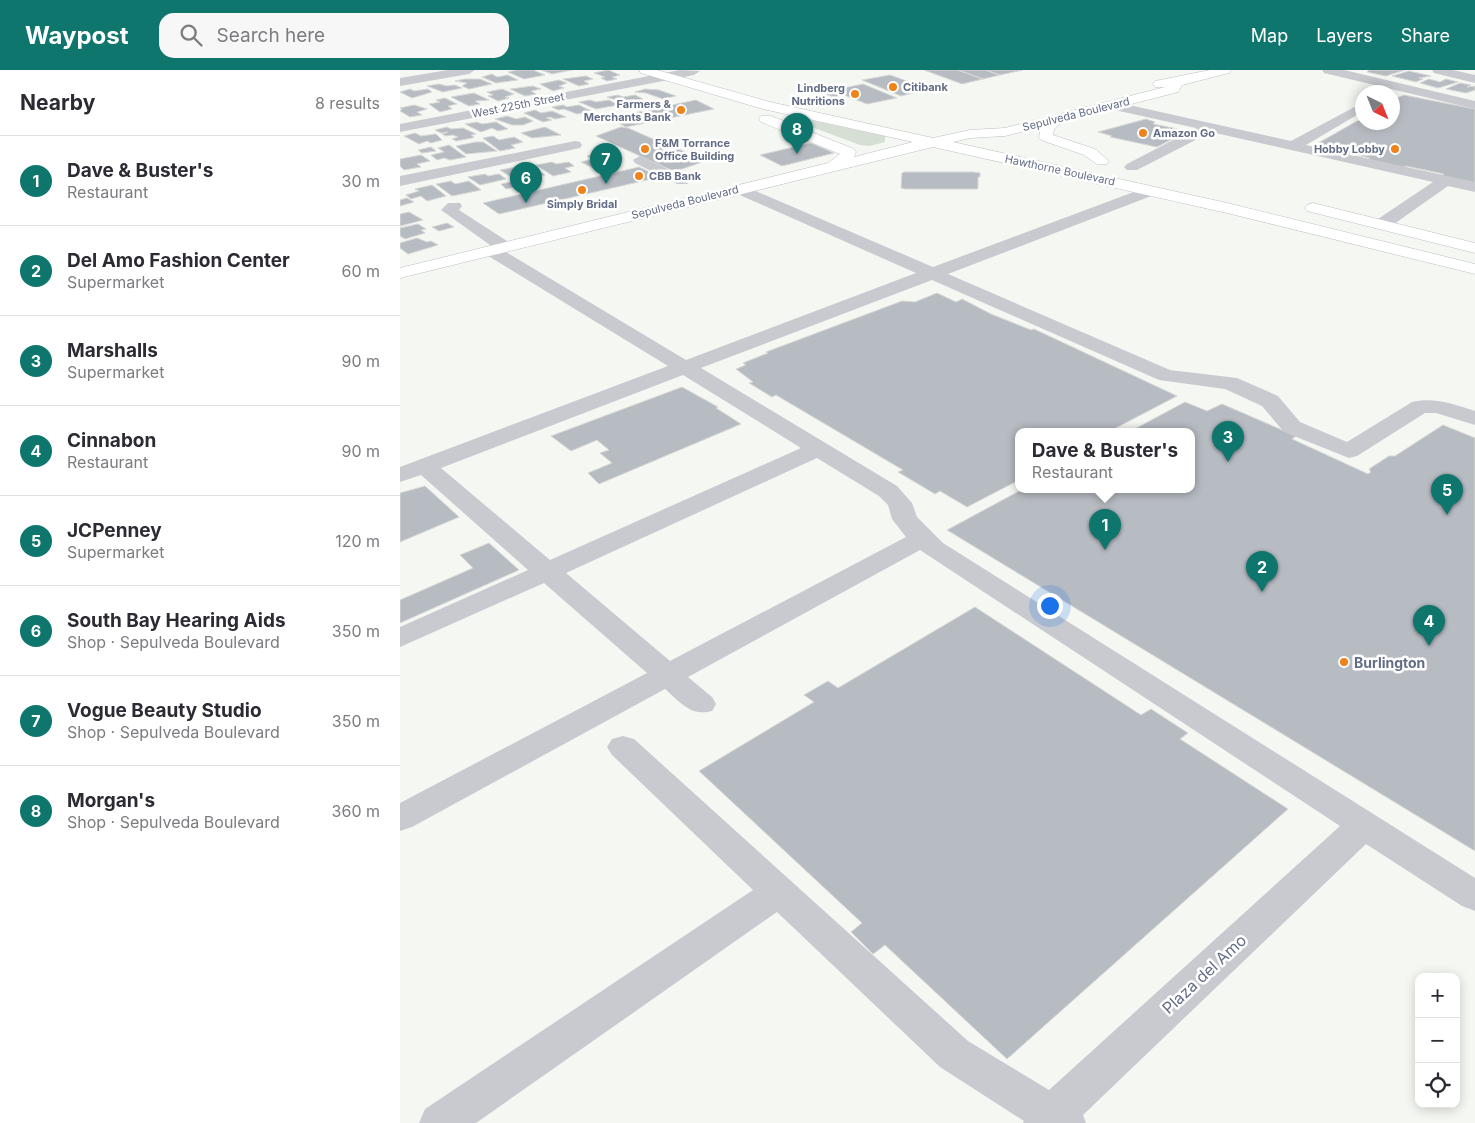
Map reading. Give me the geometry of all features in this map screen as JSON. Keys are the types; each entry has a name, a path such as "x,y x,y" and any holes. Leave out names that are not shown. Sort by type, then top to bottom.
{"main road":[{"name":"Hawthorne Boulevard","path":"644,70 664,77 710,76"},
{"name":"Sepulveda Boulevard","path":"970,134 986,126 1155,84 1178,82 1225,70"},
{"name":"Hawthorne Boulevard","path":"690,75 816,117 934,134 1156,181 1475,269"},
{"path":"690,75 699,93 850,152 847,156 828,166"},
{"name":"Sepulveda Boulevard","path":"400,273 828,166 934,134 1005,132 1173,89 1178,82"},
{"path":"1058,118 1047,128 1046,136 1059,144 1093,152 1102,161"},
{"name":"Hawthorne Boulevard","path":"970,134 1017,144"},
{"name":"Hawthorne Boulevard","path":"1036,148 1132,167 1156,181"},
{"path":"1296,204 1475,248"}],"street":[{"path":"400,82 469,70"},
{"path":"1328,70 1377,85"},
{"path":"1438,70 1473,77"},
{"name":"West 225th Street","path":"400,128 664,77"},
{"path":"1400,91 1475,105"},
{"path":"1111,105 1475,187"},
{"path":"1292,147 1355,111"},
{"path":"1132,167 1208,128"},
{"path":"400,181 575,145"},
{"path":"640,160 682,181"},
{"path":"1362,220 1426,176"},
{"path":"1381,225 1446,180"},
{"path":"400,475 931,274 1156,181"},
{"path":"739,189 1166,376 1230,383 1270,401 1292,427 1349,451 1420,406 1437,406 1475,418"},
{"path":"454,206 449,210 497,249 683,367 888,491 900,504 905,519 922,539 946,556 1475,896"},
{"path":"400,638 818,448"},
{"path":"424,466 701,704"},
{"path":"400,818 922,539"},
{"path":"623,747 954,1054 1054,1120"},
{"name":"Plaza del Amo","path":"1054,1120 1364,825"},
{"path":"440,1123 779,891"}],"shaded area":[{"path":"790,116 885,136 885,142 870,146 860,145 785,117"}],"building":[{"path":"533,70 545,75 524,79 508,72"},
{"path":"541,70 572,70 552,74"},
{"path":"608,70 620,75 612,77 617,79 607,81 601,78 605,77 594,73"},
{"path":"924,70 958,70 983,79 962,84"},
{"path":"958,70 985,70 1000,75 983,79"},
{"path":"985,70 1023,70 1000,75"},
{"path":"1369,70 1405,70 1386,76 1367,72"},
{"path":"1409,71 1431,76 1419,78 1423,79 1416,82 1392,76"},
{"path":"492,74 497,77 508,75 518,80 496,83 482,77"},
{"path":"890,75 929,89 901,96 862,80"},
{"path":"586,76 593,79 584,81 589,84 579,86 563,79"},
{"path":"480,79 492,84 469,89 462,86 467,83 455,81"},
{"path":"1429,79 1440,82 1446,79 1458,82 1438,88 1420,83"},
{"path":"559,80 567,83 559,86 564,88 553,91 540,84"},
{"path":"1460,83 1471,85 1467,87 1475,86 1475,90 1466,93 1446,89"},
{"path":"439,84 455,85 462,88 443,92 427,86"},
{"path":"863,84 897,98 867,104 844,95 833,97 818,91 834,90"},
{"path":"533,86 541,89 531,91 536,94 525,96 510,89"},
{"path":"410,89 414,91 428,89 432,92 412,98 400,92"},
{"path":"502,89 514,94 505,97 509,98 498,101 488,96 493,95 487,92"},
{"path":"645,89 659,90 676,96 663,99 646,93 635,92"},
{"path":"474,93 489,100 475,101 480,104 469,106 451,97"},
{"path":"618,95 623,97 635,95 643,99 625,103 607,97"},
{"path":"1404,95 1475,109 1475,184 1441,176 1444,174 1406,166 1403,168 1367,160 1370,158 1313,146 1355,122 1355,130 1400,130 1400,97"},
{"path":"445,98 457,104 448,106 452,109 440,112 429,104 440,102 436,100"},
{"path":"590,100 596,102 609,100 618,105 596,109 579,102"},
{"path":"696,100 714,109 626,127 610,118"},
{"path":"414,105 427,109 417,112 422,115 410,117 400,111 402,109 400,108"},
{"path":"563,105 567,107 579,105 591,111 577,114 552,107"},
{"path":"535,110 541,113 552,111 566,117 555,119 550,117 546,118 552,120 543,122 524,113"},
{"path":"507,116 516,119 525,117 533,121 523,125 512,125 495,119"},
{"name":"Amazon Go","path":"1146,119 1155,122 1153,124 1188,131 1157,147 1110,137 1112,136 1098,132"},
{"path":"477,122 482,124 496,122 508,129 498,131 492,128 481,132 465,124"},
{"path":"447,127 451,129 463,128 476,134 471,135 474,137 472,138 456,141 452,139 458,137 453,135 446,136 442,134 448,132 441,133 435,130"},
{"path":"545,127 561,135 532,138 521,133"},
{"name":"F&M Torrance Office Building","path":"621,127 628,128 662,143 652,145 667,143 674,146 662,149 665,151 676,148 705,161 682,169 671,170 596,136"},
{"path":"415,133 421,136 436,134 442,140 431,143 427,141 419,144 404,136"},
{"path":"493,136 499,140 514,137 523,142 511,145 515,148 500,151 483,138"},
{"path":"483,142 497,151 466,154 456,146"},
{"path":"811,143 834,153 782,166 760,155"},
{"path":"449,145 466,157 437,160 431,155 444,152 438,148"},
{"path":"431,147 436,151 422,153 418,150"},
{"path":"600,153 618,161 593,168 581,162 592,159 587,156"},
{"path":"421,155 430,161 417,164 421,167 404,170 400,166 400,159"},
{"path":"552,162 556,164 569,162 574,166 565,168 571,172 553,176 536,165"},
{"path":"516,167 520,170 533,167 545,175 524,180 520,177 514,179 500,170"},
{"path":"639,167 660,177 499,214 483,203"},
{"path":"973,172 980,173 980,177 978,177 977,189 905,189 901,188 902,173"},
{"path":"485,174 488,176 499,174 506,179 480,185 468,177"},
{"path":"451,181 455,184 469,181 481,190 452,196 436,184"},
{"path":"515,181 520,186 506,189 501,184"},
{"path":"432,185 446,196 427,201 421,196 411,199 406,195 419,191 415,189"},
{"path":"407,198 414,202 400,206 400,200"},
{"path":"409,212 423,220 400,226 400,214"},
{"path":"447,223 454,227 439,231 432,227"},
{"path":"418,224 426,229 421,230 425,233 405,239 400,236 400,228"},
{"path":"417,238 427,242 431,241 438,245 408,254 400,248 400,243"},
{"path":"937,293 956,302 962,299 991,314 1031,330 1034,329 1177,396 1116,428 1015,428 1015,482 967,507 940,491 935,494 898,472 903,470 776,395 772,397 749,383 753,382 736,369 746,365 743,363 768,353 766,352 902,301 915,302"},
{"path":"682,387 718,407 716,408 741,424 599,484 588,473 612,463 600,453 609,450 597,440 571,451 551,436"},
{"path":"1185,402 1207,411 1222,404 1296,436 1292,439 1368,474 1371,472 1369,469 1389,456 1395,456 1443,425 1475,438 1475,851 947,530 1016,493 1195,493 1195,428 1137,428"},
{"path":"425,486 459,517 400,542 400,493"},
{"path":"489,543 519,570 400,623 400,600 473,568 460,555"},
{"path":"975,607 1141,715 1151,709 1188,733 1180,739 1288,809 1007,1059 885,945 873,954 851,932 862,923 699,771 814,702 804,695 828,681 838,688"}],"place":[{"name":"Citibank","path":"893,87"},
{"name":"Lindberg Nutritions","path":"855,94"},
{"name":"Farmers & Merchants Bank","path":"681,110"},
{"name":"Amazon Go","path":"1143,133"},
{"name":"F&M Torrance Office Building","path":"645,149"},
{"name":"Hobby Lobby","path":"1395,149"},
{"name":"Morgan's","path":"797,154"},
{"name":"CBB Bank","path":"639,176"},
{"name":"Vogue Beauty Studio","path":"606,184"},
{"name":"Simply Bridal","path":"582,190"},
{"name":"South Bay Hearing Aids","path":"526,203"},
{"name":"Marshalls","path":"1228,462"},
{"name":"JCPenney","path":"1447,515"},
{"name":"Dave & Buster's","path":"1105,550"},
{"name":"Del Amo Fashion Center","path":"1262,592"},
{"name":"Cinnabon","path":"1429,646"},
{"name":"Burlington","path":"1344,662"}]}
